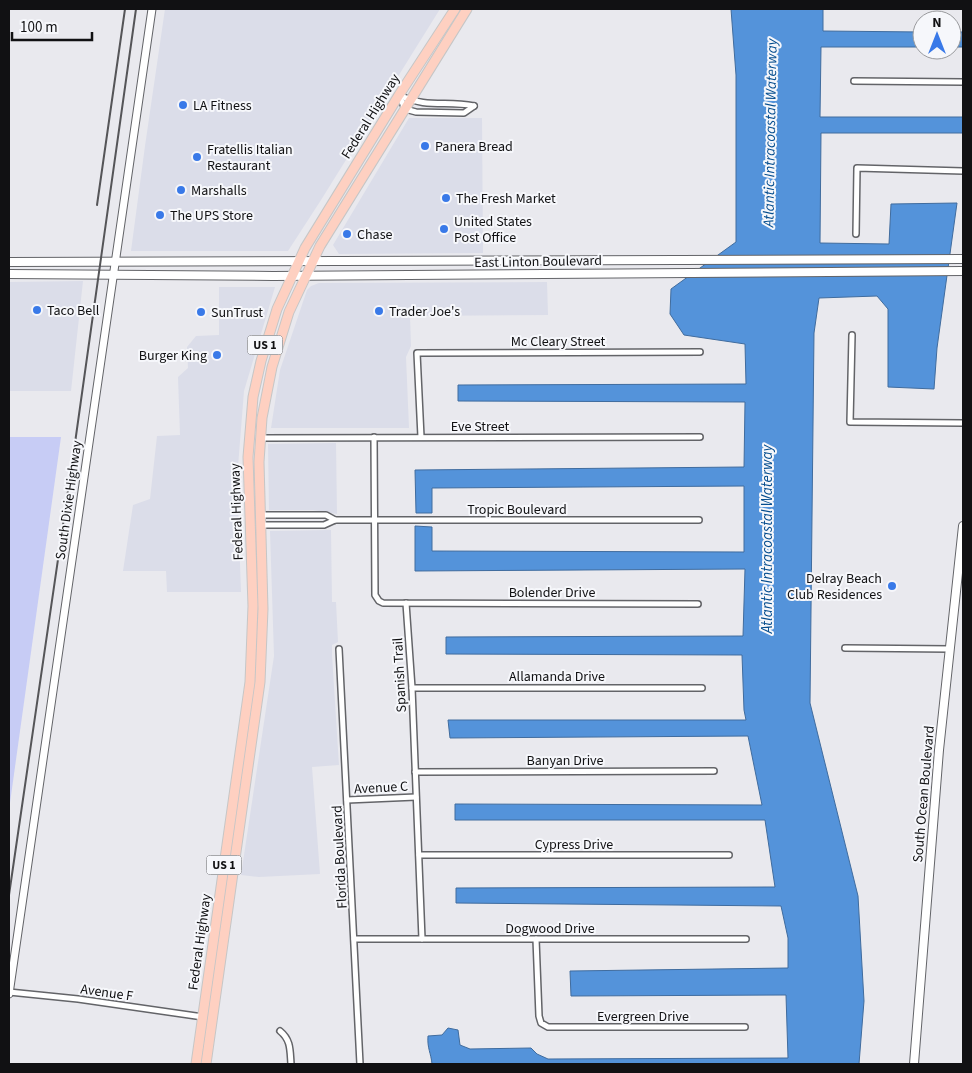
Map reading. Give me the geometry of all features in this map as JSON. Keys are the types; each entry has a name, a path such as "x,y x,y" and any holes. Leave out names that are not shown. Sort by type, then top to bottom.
{"main road":[{"name":"Federal Highway","path":"206,1064 258,700 262,648 263,609 255,526 249,515 248,457 253,397 268,336 291,275 314,231 455,9"},
{"name":"Federal Highway","path":"196,1064 247,707 253,638 255,526 260,515 260,438 265,401 276,350 289,312 320,246 467,9"},
{"name":"East Linton Boulevard","path":"9,262 959,259"},
{"path":"491,261 492,274"},
{"path":"187,274 200,262"},
{"name":"East Linton Boulevard","path":"9,274 306,275 959,271"},
{"name":"South Ocean Boulevard","path":"914,1064 930,851 963,526"},
{"path":"253,638 262,648"}],"street":[{"name":"South Dixie Highway","path":"9,993 152,9"},
{"path":"854,81 963,82"},
{"path":"399,95 410,101 426,104 465,104 474,106 464,113 416,112 405,109 399,95"},
{"path":"856,234 857,168 963,171"},
{"path":"852,335 850,422 963,423"},
{"name":"Mc Cleary Street","path":"421,437 417,353 700,352"},
{"path":"374,437 375,595 383,603 406,603"},
{"name":"Eve Street","path":"260,438 700,437"},
{"name":"Tropic Boulevard","path":"249,515 326,515 335,520"},
{"name":"Tropic Boulevard","path":"255,526 324,525 335,520 698,520"},
{"name":"Bolender Drive","path":"406,603 698,604"},
{"name":"Spanish Trail","path":"406,603 412,688 422,939"},
{"path":"846,648 950,649"},
{"name":"Florida Boulevard","path":"339,650 360,1064"},
{"name":"Allamanda Drive","path":"412,688 702,688"},
{"name":"Banyan Drive","path":"415,772 714,771"},
{"name":"Avenue C","path":"347,800 416,796"},
{"name":"Cypress Drive","path":"419,855 729,855"},
{"name":"Dogwood Drive","path":"354,939 746,939"},
{"name":"Evergreen Drive","path":"536,939 539,1016 541,1023 548,1027 745,1027"},
{"name":"Avenue F","path":"9,993 78,999 202,1017"},
{"path":"280,1031 287,1037 291,1064"}],"shaded area":[{"path":"165,9 440,9 288,251 131,251"},
{"path":"409,118 482,118 483,253 339,254 333,245"},
{"path":"83,281 71,391 9,391 9,282"},
{"path":"547,282 548,315 410,316 411,346 406,357 409,428 271,428 280,370 307,290 311,286 319,283"},
{"path":"219,287 275,287 244,391 237,479 241,592 167,592 166,571 123,571 133,505 150,499 157,436 180,435 178,377 188,368 187,347 196,336 219,335"},
{"path":"9,437 61,437 9,810"},
{"path":"336,443 337,514 313,510 269,510 268,444"},
{"path":"331,530 332,602 336,602 338,642 332,645 332,655 339,765 312,767 320,874 259,877 241,875 274,656 270,531"}],"water":[{"name":"Atlantic Intracoastal Waterway","path":"731,9 823,9 823,31 912,32 912,47 821,47 820,117 963,117 963,133 821,133 820,243 889,244 891,204 957,203 937,348 934,389 888,387 888,309 877,296 819,298 814,333 810,703 858,896 864,1001 859,1064 432,1064 428,1036 442,1035 448,1028 458,1030 460,1045 470,1049 531,1048 537,1054 548,1059 788,1058 786,995 571,996 570,971 788,968 788,938 781,906 456,903 456,888 775,887 765,820 455,820 455,804 762,805 748,736 450,738 448,720 746,720 742,655 446,654 446,637 743,636 745,569 415,571 415,526 432,527 432,551 744,552 744,486 432,488 432,513 416,513 415,470 744,467 745,402 458,401 458,385 746,384 745,344 684,335 670,314 671,289 736,242 736,75"}],"railway":[{"path":"97,205 125,9"},
{"path":"9,895 136,9"}],"place":[{"name":"LA Fitness","path":"183,105"},
{"name":"Panera Bread","path":"425,146"},
{"name":"Fratellis Italian Restaurant","path":"197,157"},
{"name":"Marshalls","path":"181,190"},
{"name":"The Fresh Market","path":"446,198"},
{"name":"The UPS Store","path":"160,215"},
{"name":"United States Post Office","path":"444,229"},
{"name":"Chase","path":"347,234"},
{"name":"Taco Bell","path":"37,310"},
{"name":"Trader Joe's","path":"379,311"},
{"name":"SunTrust","path":"201,312"},
{"name":"Burger King","path":"217,355"},
{"name":"Delray Beach Club Residences","path":"892,586"}]}
